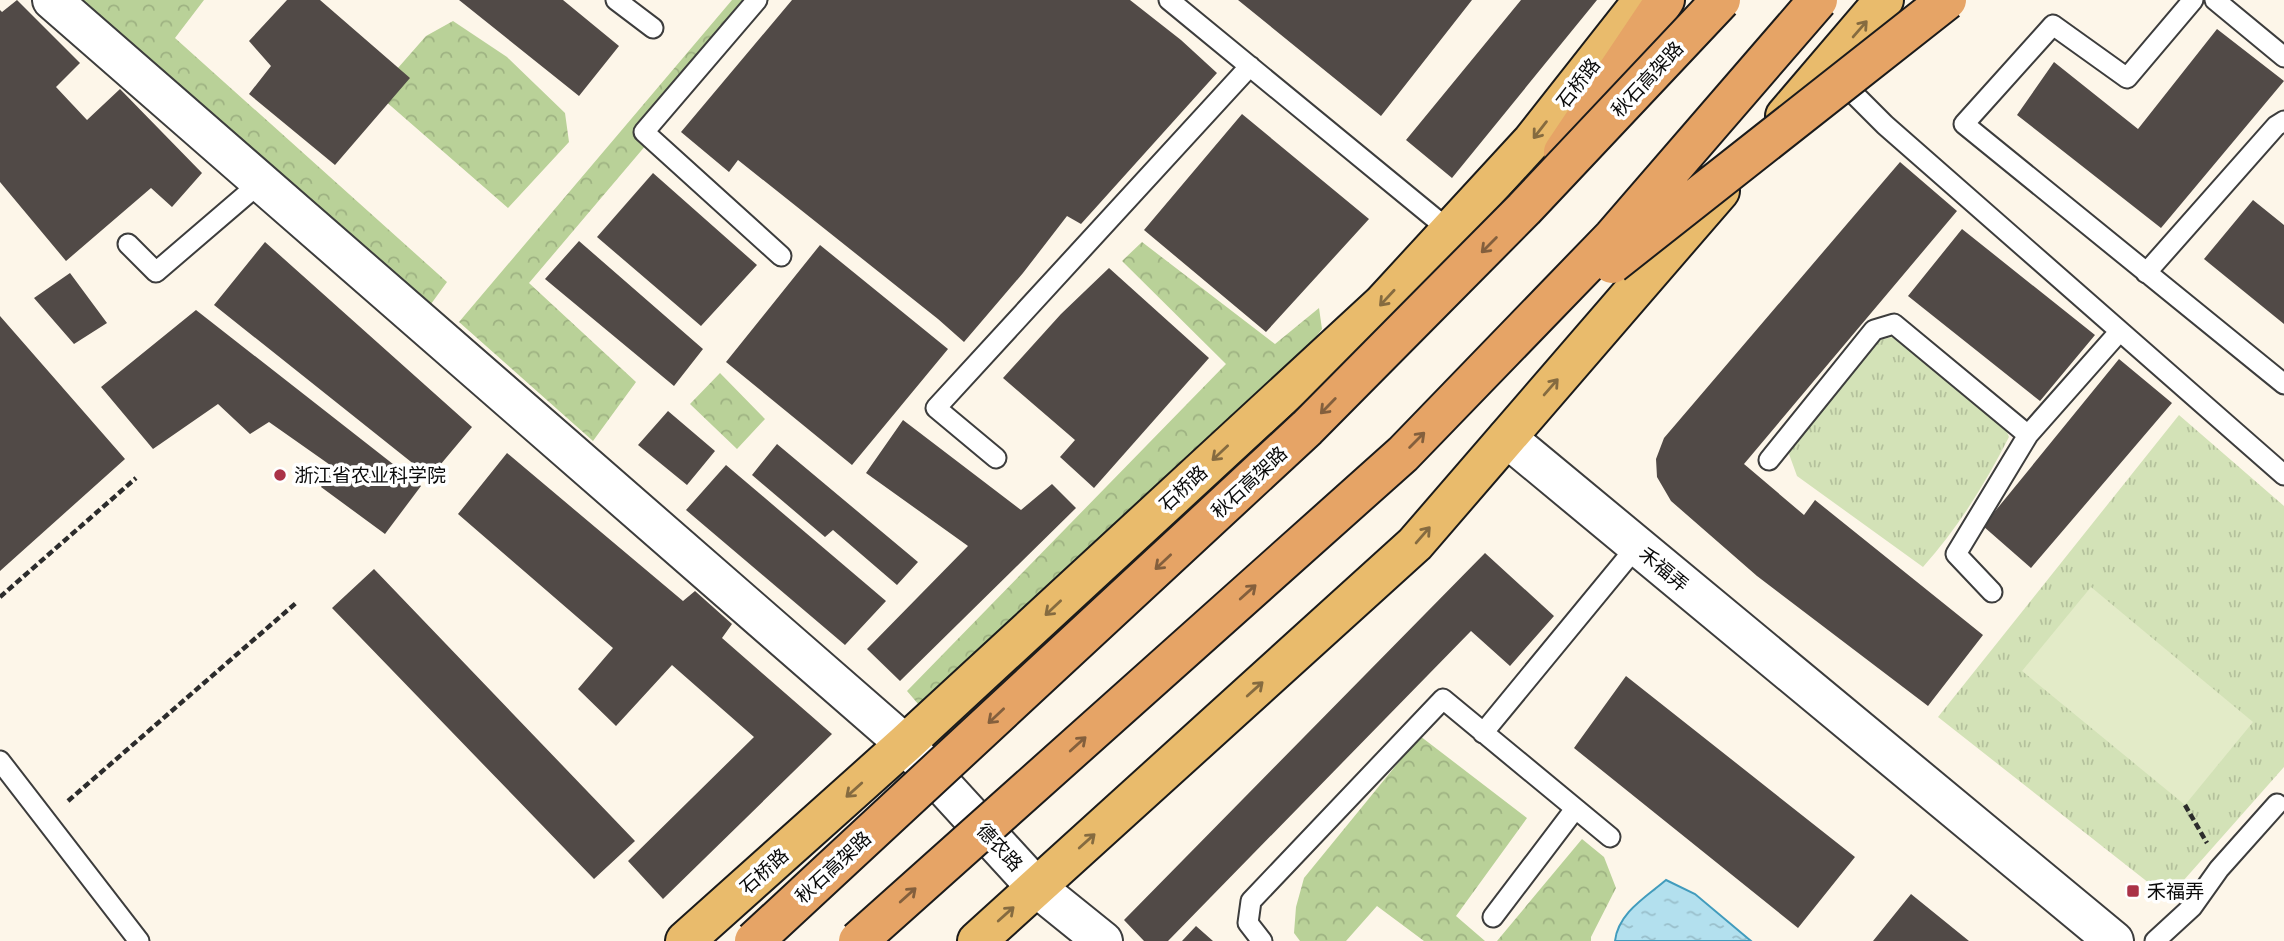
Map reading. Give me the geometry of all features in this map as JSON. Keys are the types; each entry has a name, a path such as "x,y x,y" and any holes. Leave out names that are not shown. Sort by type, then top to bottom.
{"highway":[{"path":"1524,209 1665,0"},
{"name":"秋石高架路","path":"754,941 1307,428 1524,209 1721,0"},
{"path":"858,941 1403,454 1613,237 1818,0"},
{"path":"1511,344 1947,0"}],"main road":[{"name":"石桥路","path":"685,941 905,744 1382,304 1532,141 1643,0"},
{"path":"977,941 1415,544 1884,0"}],"street":[{"name":"德农路","path":"52,0 905,744 1036,887 1102,941"},
{"name":"禾福弄","path":"1507,438 2113,941"}],"lane":[{"path":"616,0 653,28"},
{"path":"757,0 645,132 781,256"},
{"path":"1169,0 1450,230"},
{"path":"2193,0 2127,78 2053,25 1964,124 2284,384"},
{"path":"2215,0 2284,57"},
{"path":"996,458 936,408 1250,66"},
{"path":"1827,67 1885,125 2284,475"},
{"path":"2146,273 2276,126 2284,121"},
{"path":"128,244 156,272 261,182"},
{"path":"1769,460 1874,330 1894,324 2028,435"},
{"path":"1992,592 1955,554 2028,435 2120,331"},
{"path":"1483,733 1637,546"},
{"path":"1262,941 1248,923 1251,901 1443,699 1610,837"},
{"path":"0,761 139,941"},
{"path":"2155,941 2192,907 2219,869 2277,804"},
{"path":"1493,917 1575,809"}],"path":[{"path":"0,597 136,478"},
{"path":"46,820 296,603"},
{"path":"2185,805 2219,869"}],"green space":[{"path":"80,0 204,0 175,38 447,282 431,304"},
{"path":"732,0 769,0 529,283 636,382 593,441 459,322"},
{"path":"453,21 507,57 565,113 569,142 508,208 376,93 426,36"},
{"path":"1142,242 1275,344 1319,308 1322,329 1303,354 1277,374 919,705 907,691 1226,364 1122,261"},
{"path":"1892,337 2001,417 2009,437 1970,505 1923,567 1797,476 1789,454 1794,438 1872,342"},
{"path":"720,373 765,419 737,449 690,404"},
{"path":"2179,415 2284,506 2284,767 2168,898 1938,717"},
{"path":"2091,587 2253,722 2185,805 2022,671"},
{"path":"1420,736 1527,818 1456,916 1485,941 1424,941 1377,906 1346,941 1300,941 1294,933 1296,907 1304,878"},
{"path":"1582,839 1604,857 1616,888 1591,941 1497,941"}],"water":[{"path":"1666,880 1695,894 1751,941 1615,941 1621,922 1627,914"}],"building":[{"path":"17,0 80,63 56,87 87,120 120,89 202,173 172,207 151,188 66,261 0,182 0,10 2,12"},
{"path":"287,0 320,0 410,78 335,165 249,94 271,66 249,41"},
{"path":"459,0 563,0 619,46 579,96"},
{"path":"792,0 1130,0 1181,40 1217,73 1081,224 1067,216 964,342 738,160 729,172 681,132"},
{"path":"1238,0 1472,0 1381,116"},
{"path":"1521,0 1597,0 1452,178 1406,140"},
{"path":"2217,29 2284,81 2161,228 2017,115 2054,62 2138,129"},
{"path":"1242,114 1369,219 1266,332 1144,230"},
{"path":"1900,162 1957,211 1744,464 1804,515 1815,500 1983,635 1928,706 1757,576 1671,501 1657,477 1656,459 1664,438"},
{"path":"653,173 757,265 701,326 597,237"},
{"path":"2253,200 2284,225 2284,324 2204,259"},
{"path":"1962,229 2095,335 2040,401 1908,296"},
{"path":"579,241 703,349 674,386 545,279"},
{"path":"265,242 472,427 430,477 214,305"},
{"path":"820,245 948,349 852,465 726,362"},
{"path":"1109,268 1209,358 1094,488 1060,457 1075,440 1003,378 1061,314"},
{"path":"70,273 107,323 74,344 34,298"},
{"path":"196,310 421,486 385,534 321,487 333,467 269,422 250,434 218,404 153,449 101,387"},
{"path":"0,316 125,459 0,571"},
{"path":"2119,359 2172,403 2031,568 1983,526"},
{"path":"668,411 715,451 687,485 638,445"},
{"path":"903,420 1021,510 1052,484 1076,508 900,681 867,649 968,546 866,473"},
{"path":"777,444 918,562 897,585 833,530 825,537 752,475"},
{"path":"507,453 683,601 695,591 732,624 722,638 832,734 663,899 628,861 754,737 672,665 616,726 578,689 613,648 458,514"},
{"path":"726,465 886,601 845,645 686,510"},
{"path":"1485,553 1554,616 1510,666 1471,631 1168,941 1144,941 1124,920"},
{"path":"374,569 635,841 594,879 332,608"},
{"path":"1626,676 1855,857 1798,928 1574,748"},
{"path":"1911,894 1969,941 1873,941"},
{"path":"1196,926 1213,941 1182,941"}],"place":[{"name":"浙江省农业科学院","path":"280,475"},
{"name":"禾福弄","path":"2133,891"}]}
